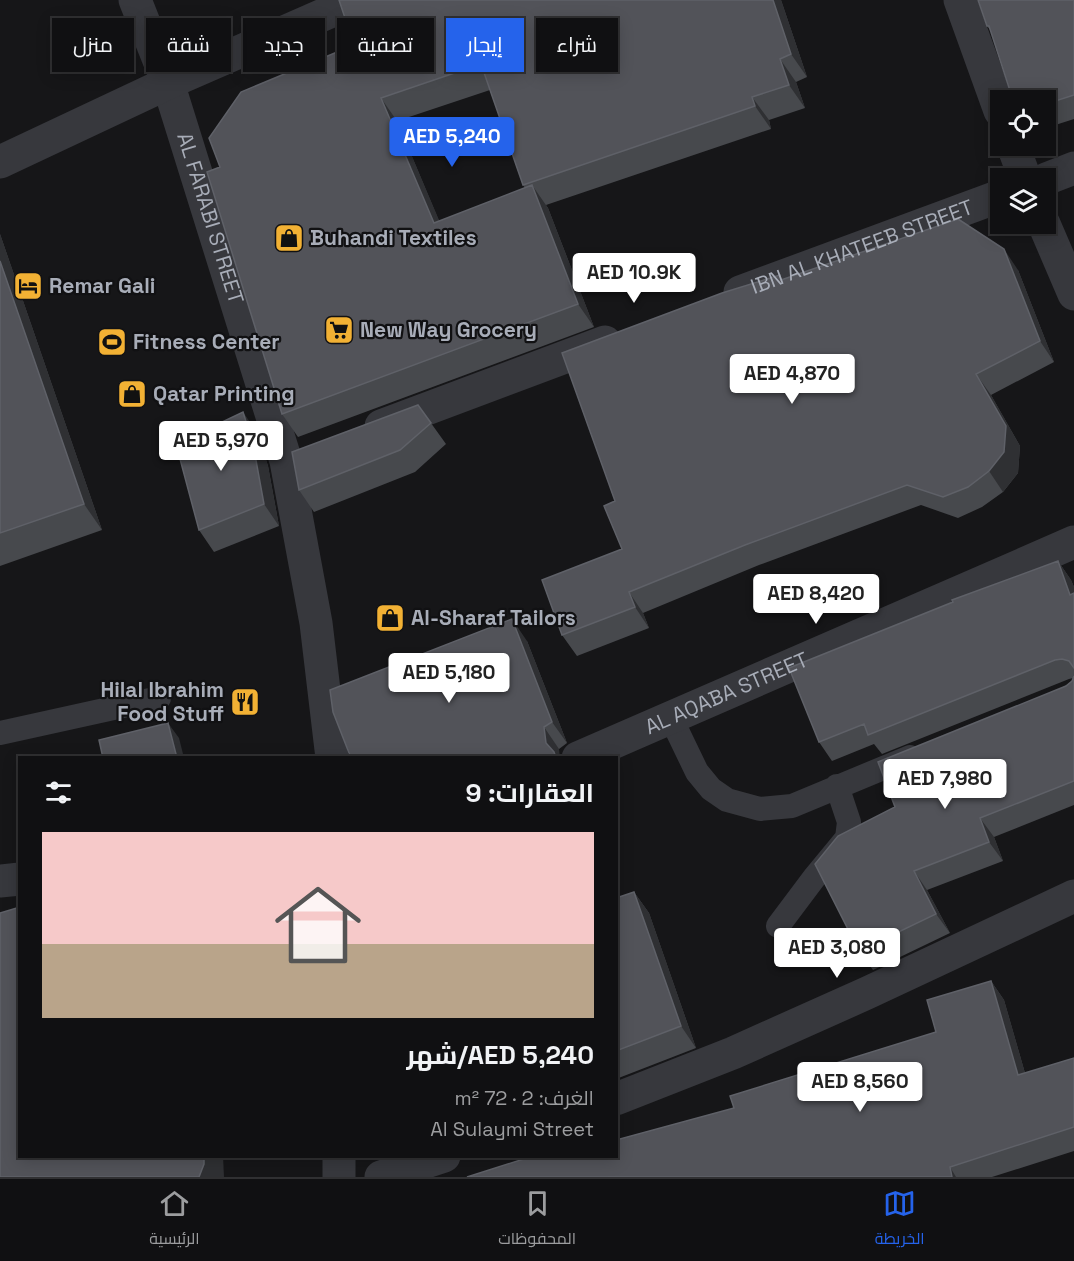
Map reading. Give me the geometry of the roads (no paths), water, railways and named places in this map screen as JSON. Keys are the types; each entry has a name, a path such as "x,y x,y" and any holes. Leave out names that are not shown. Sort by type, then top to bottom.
{"street":[{"name":"AL FARABI STREET","path":"135,0 168,83 286,461 316,623 332,756"},
{"path":"0,162 168,83 357,0"},
{"path":"960,0 992,90"},
{"path":"1056,175 1074,168"},
{"name":"IBN AL KHATEEB STREET","path":"717,300 990,200"},
{"path":"1049,234 1072,286"},
{"path":"352,437 629,333"},
{"path":"286,461 319,449"},
{"name":"AL AQABA STREET","path":"582,756 1074,542"},
{"path":"0,881 18,879"},
{"path":"618,1098 743,1049 1074,896"},
{"path":"339,1158 339,1177"},
{"path":"381,1177 438,1158"}],"lane":[{"path":"0,733 159,698"},
{"path":"670,716 697,772 711,789 727,800 760,808 792,806 934,748"},
{"path":"778,926 847,838 849,822 837,786"}],"place":[{"name":"Buhandi Textiles","path":"289,238"},
{"name":"Remar Gali","path":"28,286"},
{"name":"New Way Grocery","path":"339,330"},
{"name":"Fitness Center","path":"112,342"},
{"name":"Qatar Printing","path":"132,394"},
{"name":"Al-Sharaf Tailors","path":"390,618"},
{"name":"Hilal Ibrahim Food Stuff","path":"245,702"}]}
